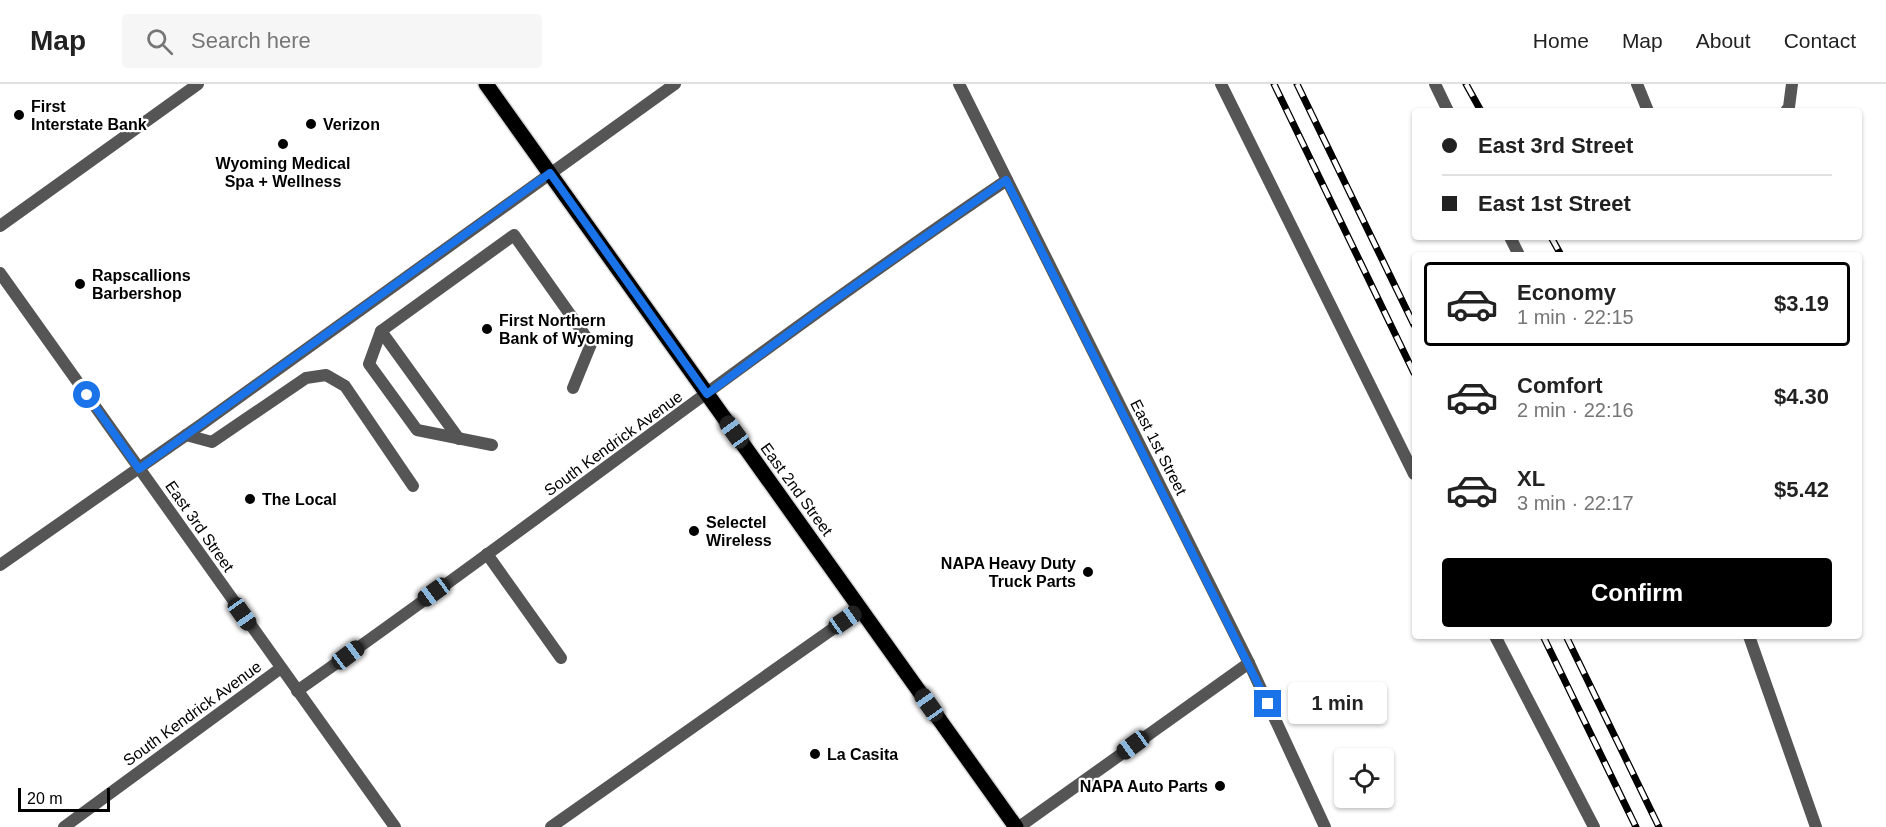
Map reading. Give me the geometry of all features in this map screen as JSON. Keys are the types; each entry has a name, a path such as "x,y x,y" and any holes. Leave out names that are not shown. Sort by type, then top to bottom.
{"main road":[{"name":"East 2nd Street","path":"486,84 1017,827"}],"street":[{"path":"0,226 198,84"},
{"path":"0,565 139,469 675,84"},
{"name":"East 1st Street","path":"959,84 1249,663 1325,827"},
{"path":"1221,84 1412,470"},
{"path":"1435,84 1447,108"},
{"path":"1636,84 1647,108"},
{"path":"1788,108 1792,84"},
{"name":"South Kendrick Avenue","path":"297,691 830,303 1006,180"},
{"path":"492,445 417,430 369,364 381,331 514,235 591,344 573,388"},
{"name":"East 3rd Street","path":"0,273 395,827"},
{"path":"381,331 459,439"},
{"path":"186,435 212,442 306,378 326,375 345,386 413,486"},
{"path":"488,554 561,658"},
{"path":"551,827 861,609"},
{"path":"1497,639 1594,827"},
{"path":"1750,639 1816,827"},
{"path":"1017,827 1249,663"},
{"name":"South Kendrick Avenue","path":"64,827 281,668"}],"railway":[{"path":"1274,84 1412,369"},
{"path":"1297,84 1412,321"},
{"path":"1466,84 1479,108"},
{"path":"1553,240 1559,252"},
{"path":"1544,639 1636,827"},
{"path":"1567,639 1659,827"}],"place":[{"name":"First Interstate Bank","path":"19,115"},
{"name":"Verizon","path":"311,124"},
{"name":"Wyoming Medical Spa + Wellness","path":"283,144"},
{"name":"Rapscallions Barbershop","path":"80,284"},
{"name":"First Northern Bank of Wyoming","path":"487,329"},
{"name":"The Local","path":"250,499"},
{"name":"Selectel Wireless","path":"694,531"},
{"name":"NAPA Heavy Duty Truck Parts","path":"1088,572"},
{"name":"La Casita","path":"815,754"},
{"name":"NAPA Auto Parts","path":"1220,786"}],"route":[{"path":"87,395 139,469 550,173 707,394 830,303 1006,180 1268,704"}]}
